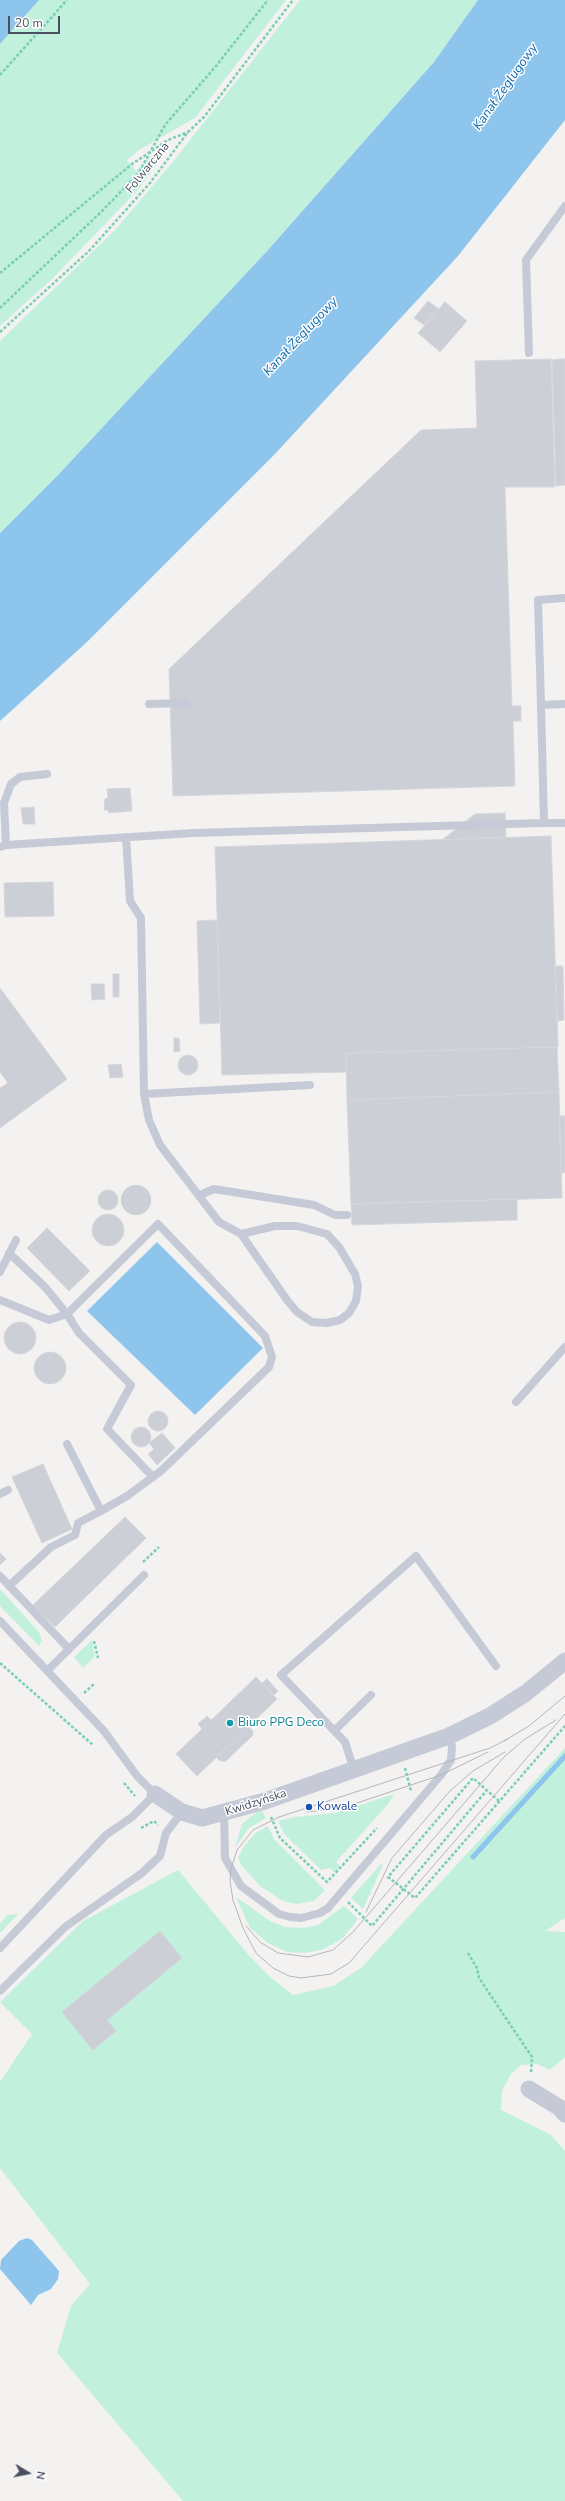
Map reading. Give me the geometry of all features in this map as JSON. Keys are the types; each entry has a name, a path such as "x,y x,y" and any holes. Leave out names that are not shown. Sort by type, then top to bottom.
{"street":[{"name":"Kwidzyńska","path":"147,1793 182,1812 202,1818 224,1813 354,1770 449,1736 490,1716 520,1697 565,1661"},
{"path":"529,2089 560,2108 565,2114"}],"lane":[{"path":"529,353 526,260 565,206"},
{"path":"544,823 538,600 565,598"},
{"path":"149,704 187,703"},
{"path":"541,705 565,704"},
{"path":"47,774 20,777 10,784 4,803 3,846 193,833 565,823"},
{"path":"126,837 130,901 141,918 144,1094 149,1120 160,1144 219,1222 241,1234 297,1312 312,1322 328,1323 340,1320 349,1313 356,1301 356,1280 339,1247 327,1234 297,1226 275,1226 241,1234"},
{"path":"144,1094 310,1085"},
{"path":"200,1195 214,1189 314,1205 335,1215 347,1215"},
{"path":"0,1300 49,1320 67,1314 158,1224 268,1340 272,1357 269,1367 153,1477 127,1496 78,1523 75,1535 51,1547 10,1586"},
{"path":"0,1272 16,1240"},
{"path":"9,1253 45,1287 67,1314 79,1333 131,1385 107,1429 153,1477"},
{"path":"516,1402 565,1347"},
{"path":"67,1444 101,1511"},
{"path":"0,1494 8,1490"},
{"path":"354,1770 345,1742 336,1730 281,1675 416,1556 496,1666"},
{"path":"48,1670 144,1575"},
{"path":"0,1576 69,1649"},
{"name":"Kwidzyńska","path":"0,1620 104,1731 137,1776 147,1793"},
{"path":"336,1730 371,1695"},
{"path":"224,1813 225,1858 235,1880 253,1896 279,1914 301,1918 320,1913 328,1908 444,1770 451,1760 452,1746 449,1736"},
{"path":"0,1948 106,1835 132,1817 147,1793"},
{"path":"0,1991 65,1927 142,1873 160,1856 166,1833 182,1812"}],"path":[{"path":"0,75 67,0"},
{"path":"0,308 100,214 138,174 165,125 216,66 268,0"},
{"name":"Folwarczna","path":"0,332 88,251 150,183 188,132 204,117 293,0"},
{"path":"0,273 151,151 168,140 188,132"},
{"path":"93,1638 98,1658"},
{"path":"0,1663 93,1745"},
{"path":"84,1694 94,1684"},
{"path":"499,1801 473,1778 388,1877 415,1898 565,1726"},
{"path":"397,1771 404,1768 411,1791 406,1797"},
{"path":"126,1786 135,1796 147,1793"},
{"path":"270,1814 280,1838 372,1926 488,1790"},
{"path":"135,1831 154,1821 166,1833"},
{"path":"327,1882 379,1825"},
{"path":"468,1953 477,1968 479,1978 532,2057 529,2089"}],"green space":[{"path":"39,0 286,0 195,118 139,150 127,160 136,171 151,156 156,155 159,161 137,191 53,278 0,326 0,44"},
{"path":"300,0 478,0 434,62 268,250 59,474 0,533 0,341 116,229 176,158"},
{"path":"0,1589 39,1632 42,1640 39,1646 0,1606"},
{"path":"92,1640 95,1656 83,1668 74,1657"},
{"path":"565,1748 565,1918 545,1931 565,1932 565,2057 550,2070 537,2064 521,2065 511,2074 502,2091 501,2110 551,2135 565,2151 565,2501 183,2501 57,2353 71,2306 90,2284 0,2168 0,2082 32,2034 0,2002 83,1921 178,1870 247,1953 269,1976 293,1995 333,1986 361,1968"},
{"path":"394,1794 388,1804 336,1862 340,1866 334,1872 330,1868 321,1870 285,1835 278,1821 295,1817 335,1813"},
{"path":"262,1810 266,1818 249,1828 235,1847 242,1824 254,1814"},
{"path":"268,1826 274,1839 325,1890 314,1901 297,1904 283,1901 260,1886 242,1866 238,1858 243,1848 255,1833"},
{"path":"381,1864 383,1865 363,1909 351,1898"},
{"path":"236,1897 270,1921 285,1927 304,1928 318,1925 344,1906 358,1919 343,1938 324,1949 306,1953 287,1952 268,1943 250,1928"},
{"path":"18,1914 0,1933 0,1924 7,1915"}],"water":[{"path":"0,0 39,0 0,44"},
{"name":"Kanał Żeglugowy","path":"478,0 565,0 565,120 458,256 274,455 88,641 0,721 0,533 59,474 268,250 434,62"},
{"path":"157,1242 263,1348 195,1415 87,1311"},
{"path":"27,2238 32,2240 59,2271 58,2279 51,2289 38,2295 31,2305 0,2269 1,2260 19,2241"}],"building":[{"path":"428,301 439,309 424,325 414,318"},
{"path":"445,302 467,321 440,352 418,333"},
{"path":"551,359 555,487 505,487 512,706 521,706 521,721 513,721 515,786 173,796 169,669 421,430 477,428 475,361"},
{"path":"565,359 565,485 556,486 552,360"},
{"path":"130,788 132,811 109,813 108,810 104,810 105,799 108,798 107,789"},
{"path":"34,807 35,824 23,824 21,808"},
{"path":"505,813 506,837 442,840 475,814"},
{"path":"551,836 558,1047 346,1053 346,1072 222,1075 215,847"},
{"path":"53,882 54,916 5,917 4,883"},
{"path":"217,920 220,1023 200,1024 197,921"},
{"path":"555,966 563,966 564,1020 557,1021"},
{"path":"113,974 119,974 119,997 113,997"},
{"path":"91,984 104,984 105,999 92,1000"},
{"path":"0,988 67,1079 0,1128 0,1088 8,1083 0,1072"},
{"path":"174,1038 179,1038 180,1051 174,1052"},
{"path":"557,1047 559,1092 347,1100 346,1053"},
{"path":"188,1055 195,1058 198,1065 195,1072 188,1075 181,1072 178,1065 181,1058"},
{"path":"121,1064 123,1077 110,1078 108,1065"},
{"path":"559,1092 562,1198 351,1204 347,1100"},
{"path":"559,1116 565,1116 565,1172 561,1173"},
{"path":"136,1185 146,1190 151,1200 146,1210 136,1215 126,1210 121,1200 126,1190"},
{"path":"104,1190 112,1190 118,1196 118,1204 112,1210 104,1210 98,1204 98,1196"},
{"path":"517,1199 517,1220 352,1225 351,1204"},
{"path":"105,1214 111,1214 120,1218 124,1230 120,1242 111,1246 105,1246 96,1242 92,1233 92,1227 96,1218"},
{"path":"47,1228 90,1271 69,1291 27,1248"},
{"path":"17,1322 23,1322 32,1326 36,1338 32,1350 23,1354 17,1354 8,1350 4,1341 4,1335 8,1326"},
{"path":"47,1352 53,1352 62,1356 66,1368 62,1380 53,1384 47,1384 38,1380 34,1371 34,1365 38,1356"},
{"path":"158,1411 165,1414 168,1421 165,1428 158,1431 151,1428 148,1421 151,1414"},
{"path":"141,1427 148,1430 151,1437 148,1444 141,1447 134,1444 131,1437 134,1430"},
{"path":"162,1433 175,1448 157,1465 148,1454 154,1449 149,1443"},
{"path":"43,1464 72,1529 42,1543 12,1477"},
{"path":"125,1517 146,1538 55,1627 33,1605"},
{"path":"0,1553 6,1559 0,1565"},
{"name":"Biuro PPG Deco","path":"256,1677 277,1699 197,1776 176,1754"},
{"path":"267,1679 278,1691 274,1695 262,1683"},
{"path":"207,1716 211,1720 202,1729 198,1724"},
{"path":"248,1727 253,1731 253,1735 226,1761 220,1761 216,1757"},
{"path":"160,1931 182,1958 107,2020 116,2031 93,2050 62,2012"}],"waterway":[{"path":"473,1857 565,1756"}],"tram line":[{"path":"504,1741 529,1726 565,1696"},
{"path":"508,1739 490,1748 279,1817 253,1830 237,1850 231,1869 230,1881 233,1900 243,1928 256,1953 273,1968 289,1976 301,1978 331,1974 349,1963 565,1714"},
{"path":"246,1926 260,1942 278,1953 308,1957 333,1950 353,1932 504,1757 525,1739 556,1720"},
{"path":"307,1812 342,1808 441,1775 488,1752"},
{"path":"366,1912 392,1858 449,1792 473,1771 505,1752"}],"place":[{"name":"Biuro PPG Deco","path":"230,1723"},
{"name":"Kowale","path":"309,1807"}]}
